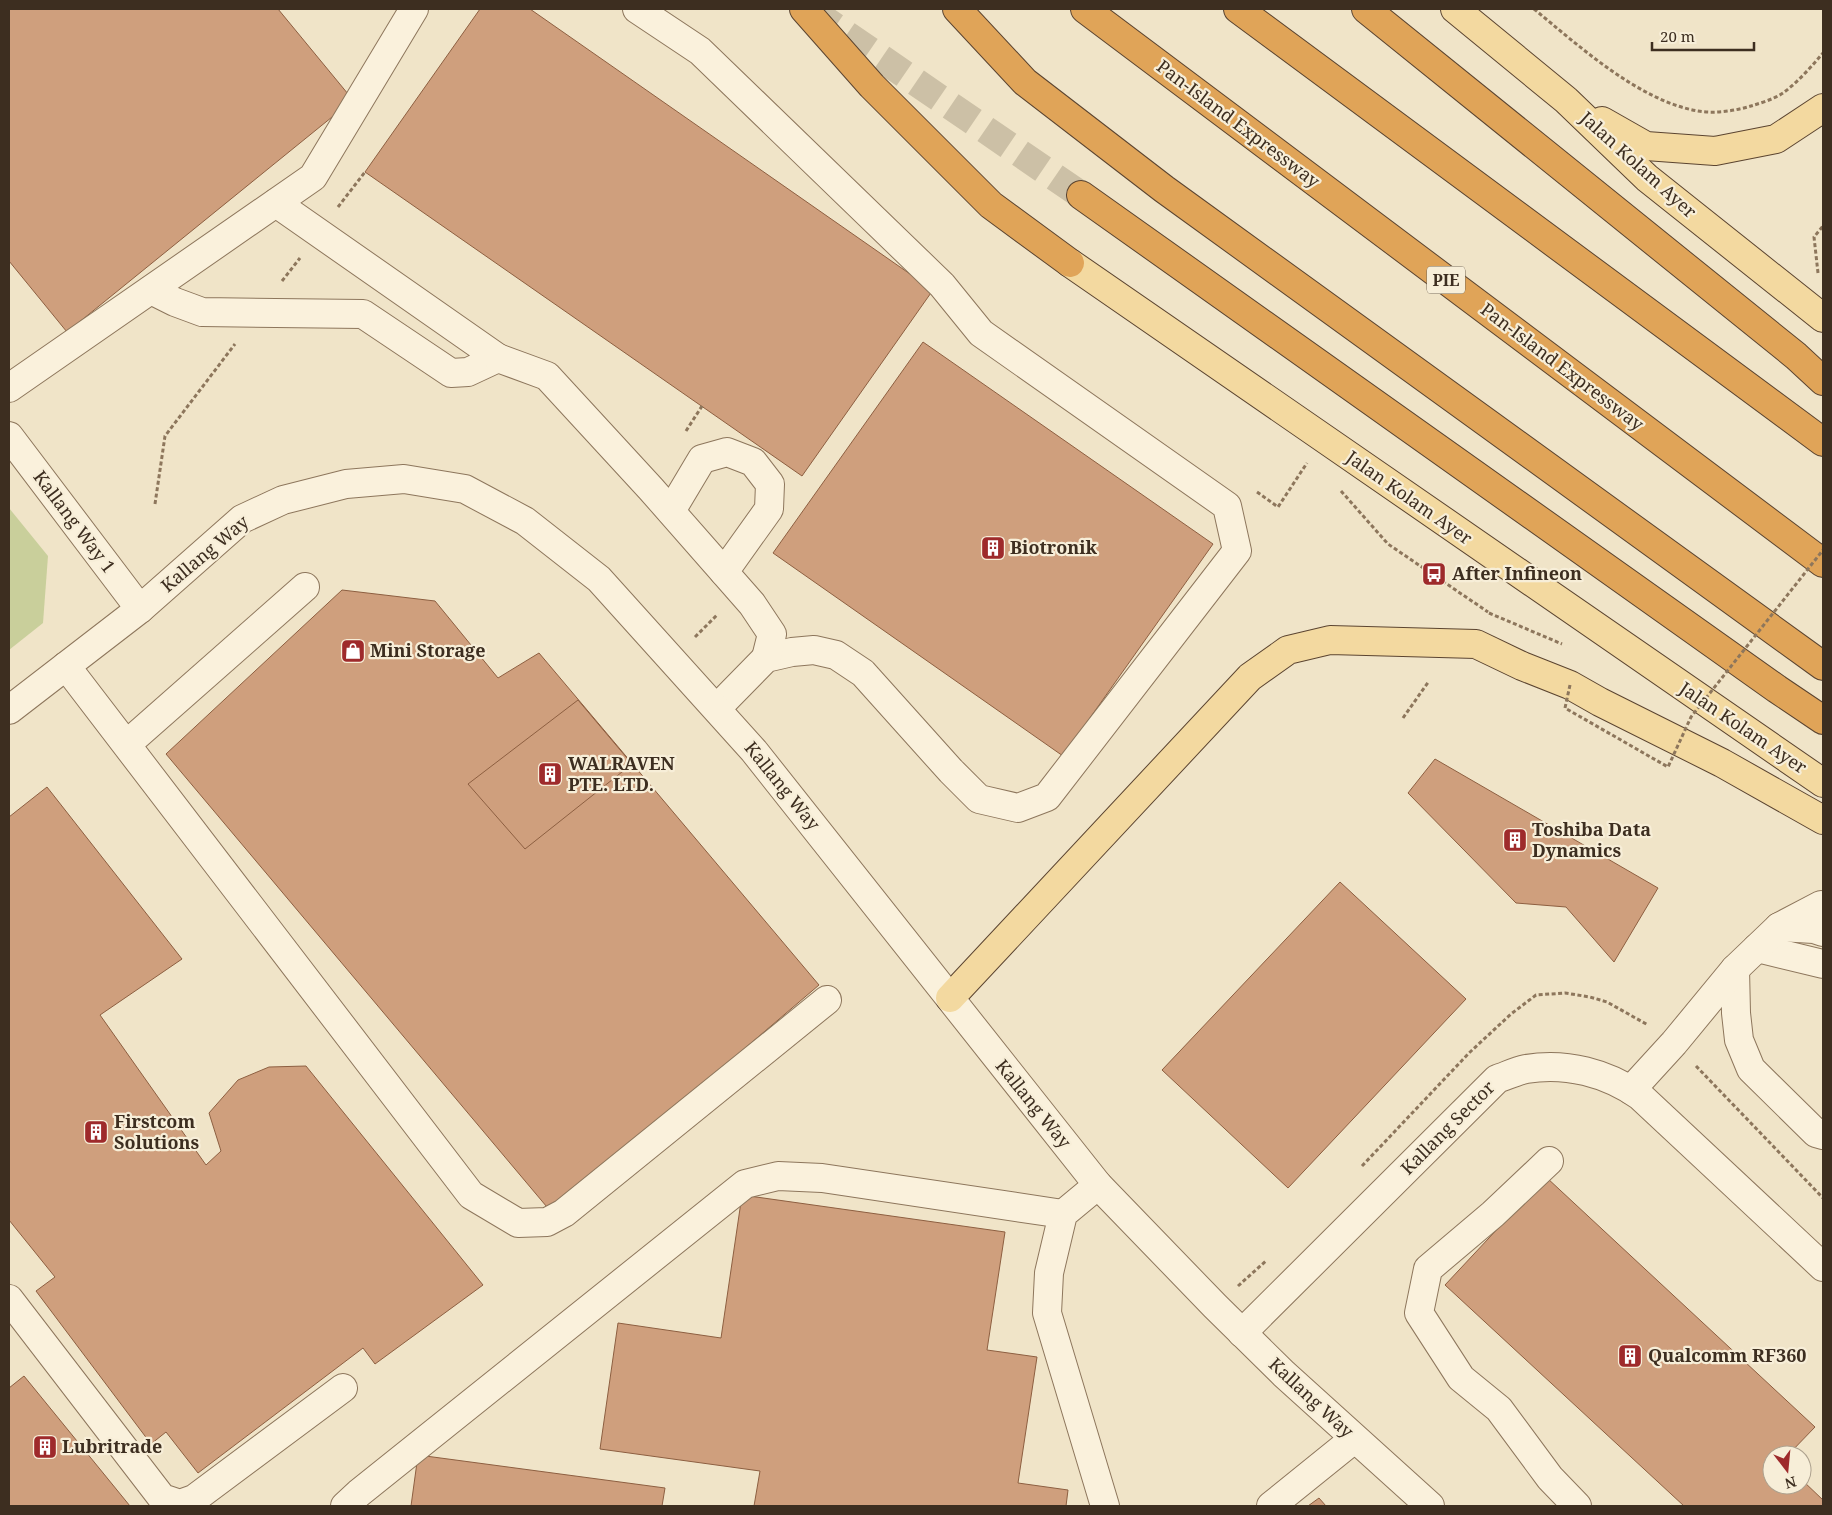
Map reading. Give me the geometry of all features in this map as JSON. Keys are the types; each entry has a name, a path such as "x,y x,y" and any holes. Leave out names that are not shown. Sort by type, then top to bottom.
{"highway":[{"path":"804,9 872,86 991,204 1070,264"},
{"path":"957,9 1024,82 1164,189 1432,385 1823,666"},
{"name":"Pan-Island Expressway","path":"1085,9 1823,563"},
{"path":"1238,9 1823,442"},
{"path":"1366,9 1796,356 1823,381"},
{"path":"1081,195 1823,720"}],"main road":[{"name":"Jalan Kolam Ayer","path":"1455,9 1566,100 1647,178 1823,318"},
{"path":"1566,100 1646,146 1714,151 1776,139 1823,108"},
{"name":"Jalan Kolam Ayer","path":"1070,264 1823,783"},
{"path":"950,998 1250,677 1288,650 1330,640 1476,644 1522,666 1570,685 1722,763 1823,820"}],"street":[{"path":"9,388 314,177 414,9"},
{"path":"637,9 700,51 942,285 981,333 1227,506 1237,551 1047,797 1018,808 979,799 951,771 863,673 836,655 814,650 792,652 766,658"},
{"path":"276,203 498,358 546,376 671,511 752,604 772,634 766,658 717,708"},
{"path":"151,290 174,302 202,312 364,314 451,373 468,372 498,358"},
{"name":"Kallang Way 1","path":"9,436 140,609"},
{"path":"671,511 702,460 727,452 752,462 770,484 768,510 724,572"},
{"name":"Kallang Way","path":"9,710 140,609 242,519 283,500 346,484 404,479 465,489 525,522 599,579 754,750 1098,1184 1242,1333 1354,1439 1430,1506"},
{"path":"127,744 305,587"},
{"path":"66,666 471,1195 518,1223 547,1222 564,1213 827,1000"},
{"path":"1631,1090 1674,1043 1735,970 1757,948 1779,927 1821,905 1823,906"},
{"path":"1779,927 1814,929 1823,932"},
{"path":"1757,948 1823,964"},
{"path":"1735,970 1739,1040 1751,1069 1816,1133 1823,1135"},
{"name":"Kallang Sector","path":"1242,1333 1497,1079 1525,1069 1556,1066 1595,1073 1631,1090 1640,1096 1823,1266"},
{"path":"1549,1161 1493,1214 1428,1269 1419,1313 1461,1378 1499,1409 1550,1478 1577,1506"},
{"path":"345,1506 745,1184 778,1176 822,1178 1063,1214"},
{"path":"1098,1184 1063,1214 1049,1273 1047,1313 1105,1506"},
{"path":"9,1300 162,1498 180,1504 194,1499 343,1388"},
{"path":"1271,1506 1354,1439"}],"path":[{"path":"1534,9 1596,60 1617,74 1666,102 1699,112 1726,112 1758,104 1782,94 1806,73 1823,53"},
{"path":"1818,273 1814,237 1823,226"},
{"path":"1254,490 1278,508 1312,456"},
{"path":"1337,486 1388,544 1488,612"},
{"path":"1570,685 1565,708 1668,767 1691,717 1823,550"},
{"path":"1403,718 1429,681"},
{"path":"1358,1170 1469,1053 1511,1014 1536,995 1565,994 1590,997 1606,1002 1648,1025 1674,1043 1823,1198"},
{"path":"1215,1306 1274,1254"}],"green space":[{"path":"9,508 48,556 43,623 9,650"}],"building":[{"path":"9,9 278,9 353,100 67,332 9,261"},
{"path":"480,9 530,9 933,290 802,476 365,172"},
{"name":"Biotronik","path":"923,342 1213,544 1063,756 773,553"},
{"path":"342,590 435,601 498,678 539,653 819,985 552,1213 166,754"},
{"name":"WALRAVEN PTE. LTD.","path":"578,700 632,764 525,849 468,784"},
{"name":"Toshiba Data Dynamics","path":"1435,759 1658,888 1614,962 1566,907 1516,903 1408,793"},
{"name":"Firstcom Solutions","path":"47,787 182,959 100,1015 206,1165 221,1151 209,1113 238,1080 269,1067 306,1066 483,1285 375,1364 363,1348 198,1473 166,1432 151,1444 36,1291 55,1277 9,1220 9,817"},
{"path":"1340,882 1466,999 1288,1188 1162,1070"},
{"name":"Qualcomm RF360","path":"1546,1177 1815,1427 1798,1445 1762,1445 1762,1495 1812,1495 1812,1490 1823,1500 1823,1506 1684,1506 1445,1285"},
{"path":"742,1195 1005,1232 987,1350 1037,1357 1018,1483 1068,1490 1066,1506 754,1506 760,1471 600,1449 618,1323 721,1338"},
{"name":"Lubritrade","path":"24,1376 130,1506 9,1506 9,1388"},
{"path":"418,1455 665,1488 662,1506 411,1506"},
{"path":"1319,1498 1326,1506 1308,1506"}],"tunnel":[{"path":"812,11 1081,195"}],"place":[{"name":"Biotronik","path":"993,548"},
{"name":"After Infineon","path":"1434,574"},
{"name":"Mini Storage","path":"353,651"},
{"name":"WALRAVEN PTE. LTD.","path":"550,774"},
{"name":"Toshiba Data Dynamics","path":"1515,840"},
{"name":"Firstcom Solutions","path":"96,1132"},
{"name":"Qualcomm RF360","path":"1630,1356"},
{"name":"Lubritrade","path":"45,1447"}]}
